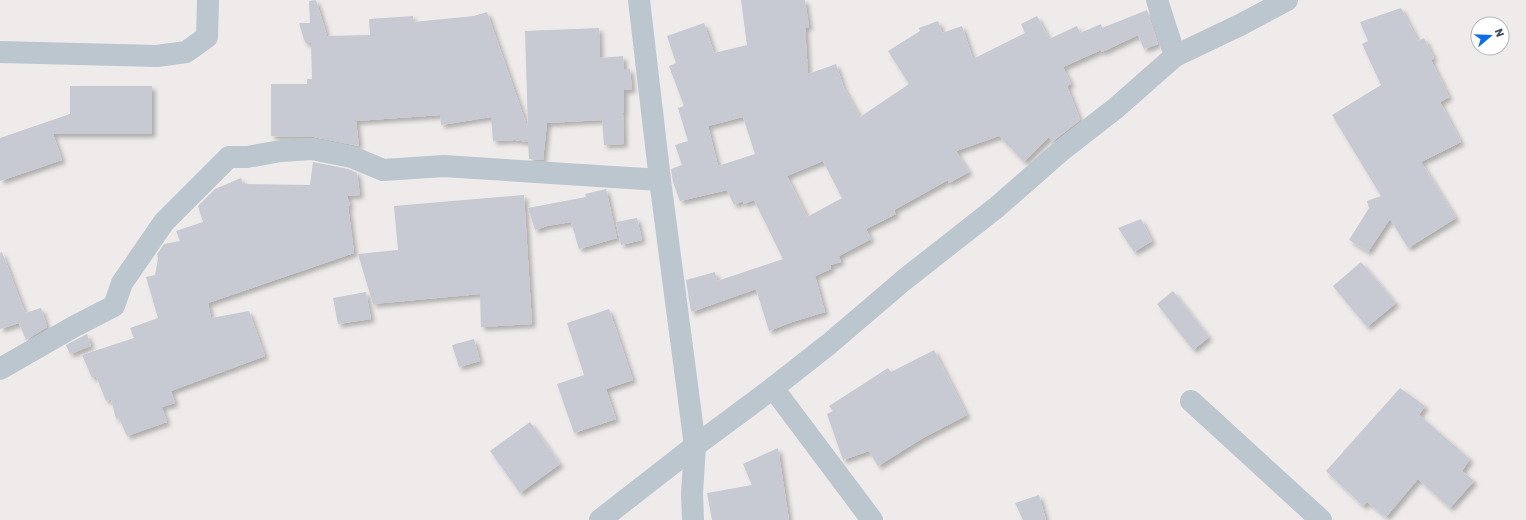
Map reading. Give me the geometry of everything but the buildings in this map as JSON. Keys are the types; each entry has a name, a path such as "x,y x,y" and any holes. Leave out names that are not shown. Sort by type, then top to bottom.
{"street":[{"path":"0,52 157,56 186,52 207,37 208,0"},
{"path":"639,0 660,180 695,446 692,494 693,520"},
{"path":"1157,0 1175,56"},
{"path":"600,520 829,344 904,280 997,207 1062,150 1116,108 1175,56 1240,25 1287,0"},
{"path":"0,369 75,326 114,306 122,283 164,222 228,157 246,158 281,151 312,149 352,157 382,170 444,166 660,180"},
{"path":"773,388 872,520"},
{"path":"1191,401 1321,520"}]}
